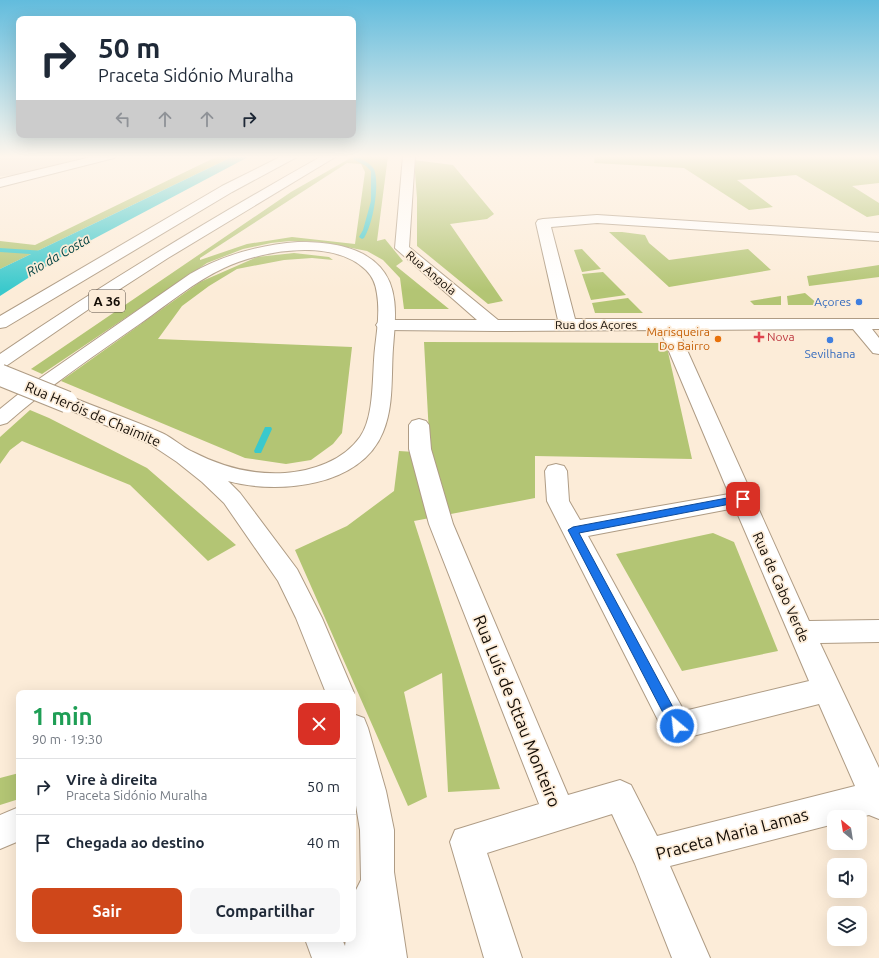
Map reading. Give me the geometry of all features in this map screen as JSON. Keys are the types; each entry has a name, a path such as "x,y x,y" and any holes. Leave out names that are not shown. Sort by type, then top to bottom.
{"main road":[{"path":"0,337 158,230 207,201"},
{"path":"0,362 137,272 252,201"},
{"name":"Rua Angola","path":"406,201 402,248 495,326"},
{"path":"568,326 543,223 597,219 879,237"},
{"name":"A 36","path":"0,380 73,325 215,224"},
{"name":"A 36","path":"0,323 158,230"},
{"path":"0,419 52,378 184,285 216,266 250,254 289,247 306,247 334,249 357,257 373,268 383,284 386,304 380,399 375,424 369,440 356,454 345,462 325,472 304,478 281,481 256,480 232,475 185,457"},
{"path":"858,324 879,349"},
{"name":"Rua dos Açores","path":"385,325 568,326 879,324"},
{"name":"Rua de Cabo Verde","path":"667,325 801,632 878,800"},
{"name":"Rua Heróis de Chaimite","path":"0,375 157,439 185,457 210,477 232,498 288,576 309,618 339,690"},
{"name":"Rua Luís de Sttau Monteiro","path":"419,426 420,449 441,524 559,814 467,842 503,958"},
{"path":"556,471 558,501 677,726 827,689"},
{"path":"573,530 743,499"},
{"path":"801,632 879,631"},
{"path":"356,739 370,791 377,830 377,872 388,958"},
{"path":"559,814 620,796 648,855"},
{"name":"Praceta Maria Lamas","path":"691,958 648,855 878,800"},
{"path":"0,832 16,825"},
{"path":"361,958 377,872"},
{"path":"324,942 331,958"}],"green space":[{"path":"126,201 141,201 0,269 0,241 35,245"},
{"path":"278,201 289,201 200,258 200,260 247,244 292,237 355,244 361,201 382,201 377,241 385,239 403,261 396,266 449,309 404,309 400,278 383,260 367,251 321,242 290,241 271,243 243,249 207,263 42,374 31,369"},
{"path":"417,201 483,201 494,214 487,219 450,224 503,301 488,304 417,246"},
{"path":"735,201 765,201 773,207 749,210"},
{"path":"839,201 875,201 879,203 879,215 867,217"},
{"path":"609,232 645,235 649,243 669,260 748,249 771,270 669,287"},
{"path":"582,249 601,269 582,272 574,250"},
{"path":"294,253 329,257 333,260 312,258 284,260 237,269 209,286 182,306 158,339 352,347 342,433 333,444 311,460 286,464 245,458 61,381 200,282 257,257"},
{"path":"879,265 879,277 809,286 807,276"},
{"path":"603,272 626,295 591,300 582,274"},
{"path":"805,293 819,305 788,305 787,296"},
{"path":"781,296 781,305 754,305 750,301"},
{"path":"628,298 643,313 595,313 592,303"},
{"path":"424,342 666,343 692,459 535,456 535,498 414,521 500,789 448,792 442,673 404,692 427,797 408,806 295,550 347,526 394,491 399,451 430,453"},
{"path":"30,410 49,418 147,468 236,545 208,561 130,485 22,441 10,450 0,464 0,437"},
{"path":"713,533 734,542 778,651 682,671 616,554"},
{"path":"16,774 16,800 0,805 0,778"}],"water":[{"name":"Rio da Costa","path":"141,201 166,201 67,253 0,296 0,269"}],"waterway":[{"path":"362,237 366,230 373,201"},
{"name":"Rio da Costa","path":"0,250 45,253"},
{"path":"258,451 268,429"}],"place":[{"name":"Açores","path":"859,302"},
{"name":"Nova","path":"759,337"},
{"name":"Marisqueira Do Bairro","path":"718,339"},
{"name":"Sevilhana","path":"830,340"}],"route":[{"path":"677,726 573,530 743,499"}]}
